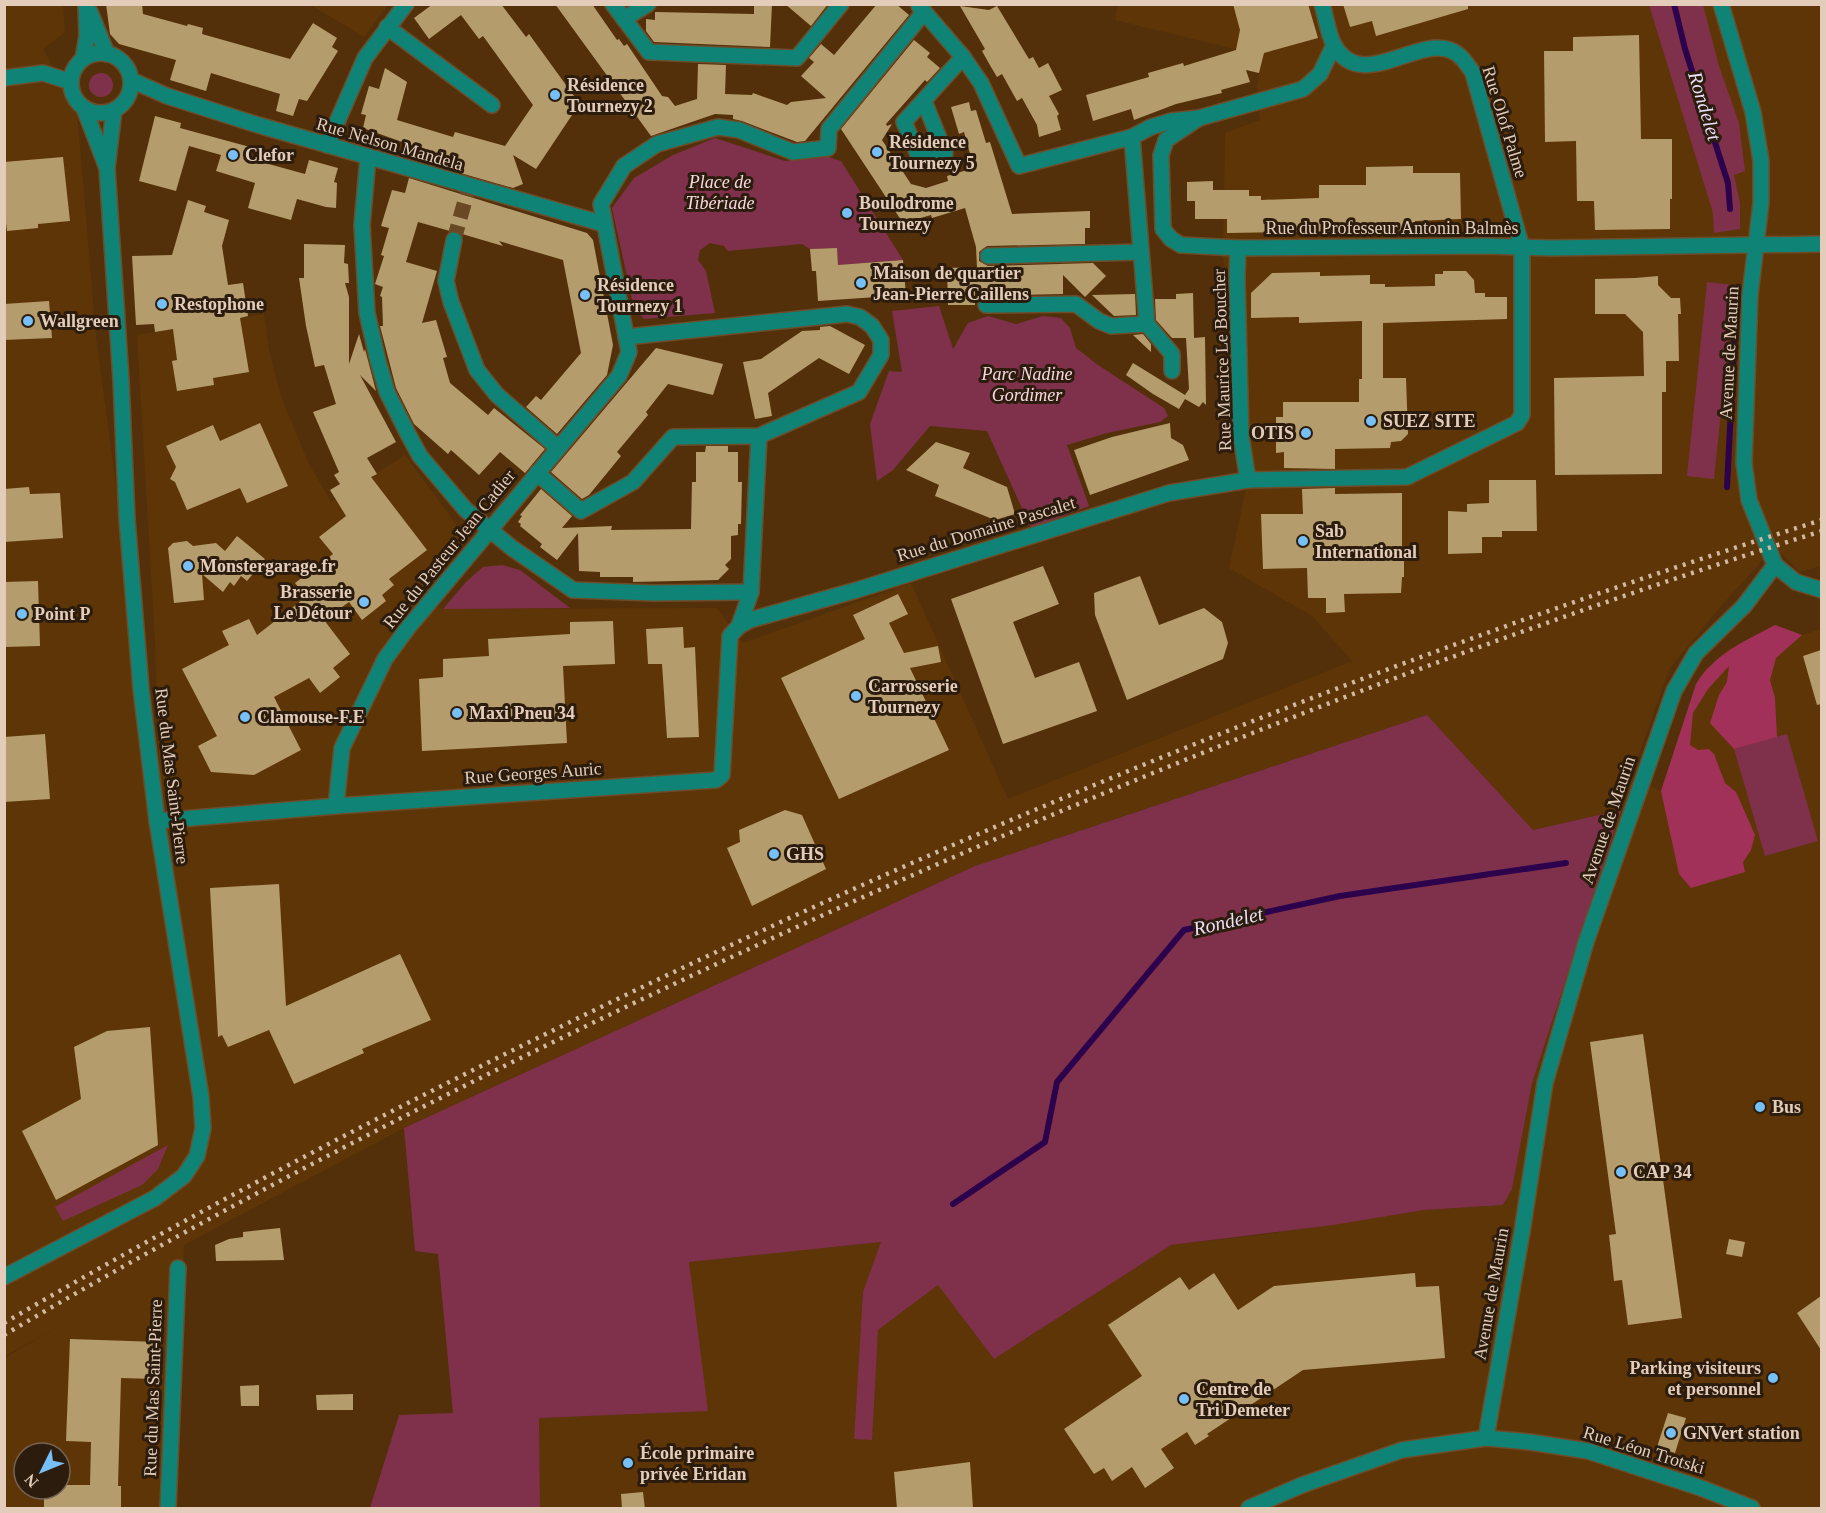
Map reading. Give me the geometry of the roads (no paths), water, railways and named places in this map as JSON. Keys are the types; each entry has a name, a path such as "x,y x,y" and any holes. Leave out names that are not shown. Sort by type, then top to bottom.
{"street":[{"path":"86,4 107,54"},
{"path":"83,59 99,53 116,57 123,63 130,88 120,106 114,110 99,113 84,108 72,92 73,72 83,59 87,36 86,4"},
{"path":"327,145 365,58 405,4"},
{"path":"614,4 649,52 796,58 841,4"},
{"path":"624,19 648,4"},
{"path":"537,473 581,511 633,482 673,437 759,436 859,392 881,355 881,340 872,326 860,317 847,314 626,337 601,204 624,166 657,144 718,127 739,130 793,152 828,147 830,129 921,8 963,57 981,83 1019,166 1132,137 1151,126 1199,118 1303,89 1320,74 1334,45 1322,4"},
{"name":"Avenue de Maurin","path":"1486,1438 1545,1083 1586,942 1674,691 1696,653 1744,606 1774,565 1749,500 1744,463 1750,295 1761,203 1761,161 1753,112 1721,4"},
{"path":"387,27 492,105"},
{"name":"Rue Olof Palme","path":"1334,45 1346,58 1366,66 1436,48 1451,50 1464,59 1473,73 1522,248"},
{"path":"924,100 963,57"},
{"path":"4,78 43,73 71,82"},
{"name":"Rue Nelson Mandela","path":"130,88 167,96 368,158 604,224"},
{"name":"Rue du Mas Saint-Pierre","path":"84,108 107,168"},
{"name":"Rue du Mas Saint-Pierre","path":"4,1277 155,1198 184,1176 196,1156 203,1128 201,1097 157,821 135,622 107,168 114,110"},
{"name":"Rue du Professeur Antonin Balmès","path":"1199,118 1166,140 1161,155 1163,229 1171,239 1181,245 1238,248 1522,248 1821,244"},
{"path":"1132,137 1147,324 1172,354 1172,371"},
{"path":"368,158 362,225 367,313 378,361 397,415 420,456 466,510 512,548 573,590 654,593 751,592"},
{"path":"454,240 446,281 451,302 477,370 497,395 558,448"},
{"name":"Rue Maurice Le Boucher","path":"1238,248 1241,436 1248,480"},
{"path":"1248,480 1407,477 1517,423 1522,415 1522,248"},
{"path":"988,256 1099,255 1141,252"},
{"path":"986,305 1076,304 1099,321 1111,326 1147,324"},
{"name":"Rue du Pasteur Jean Cadier","path":"336,806 342,748 385,659 407,629 619,376 628,352 626,337"},
{"name":"Rue Georges Auric","path":"157,821 336,806 716,780 722,775 730,636 739,626 751,592 759,436"},
{"name":"Rue du Domaine Pascalet","path":"739,626 750,620 847,593 1169,493 1248,480"},
{"path":"1774,565 1796,582 1821,590"},
{"name":"Rue du Mas Saint-Pierre","path":"168,1509 178,1268"},
{"path":"1249,1509 1302,1485 1402,1450 1486,1438"},
{"name":"Rue Léon Trotski","path":"1486,1438 1588,1451 1701,1488 1752,1509"}],"waterway":[{"name":"Rondelet","path":"1674,4 1685,49 1728,183 1730,209"},
{"name":"Rondelet","path":"1727,487 1737,289"},
{"name":"Rondelet","path":"953,1204 1045,1142 1057,1082 1184,930 1340,896 1566,863"}],"tunnel":[{"path":"454,240 469,186"}],"railway":[{"path":"4,1323 210,1207 419,1097 713,953 868,883 1024,815 1340,687 1499,628 1822,520"},
{"path":"4,1335 180,1235 450,1093 723,961 992,840 1128,783 1403,675 1681,577 1822,531"}],"place":[{"name":"Résidence Tournezy 2","path":"555,95"},
{"name":"Résidence Tournezy 5","path":"877,152"},
{"name":"Clefor","path":"233,155"},
{"name":"Boulodrome Tournezy","path":"847,213"},
{"name":"Maison de quartier Jean-Pierre Caillens","path":"861,283"},
{"name":"Résidence Tournezy 1","path":"585,295"},
{"name":"Restophone","path":"162,304"},
{"name":"Wallgreen","path":"28,321"},
{"name":"SUEZ SITE","path":"1371,421"},
{"name":"OTIS","path":"1306,433"},
{"name":"Sab International","path":"1303,541"},
{"name":"Monstergarage.fr","path":"188,566"},
{"name":"Brasserie Le Détour","path":"364,602"},
{"name":"Point P","path":"22,614"},
{"name":"Carrosserie Tournezy","path":"856,696"},
{"name":"Maxi Pneu 34","path":"457,713"},
{"name":"Clamouse-F.E","path":"245,717"},
{"name":"GHS","path":"774,854"},
{"name":"Bus","path":"1760,1107"},
{"name":"CAP 34","path":"1621,1172"},
{"name":"Parking visiteurs et personnel","path":"1773,1378"},
{"name":"Centre de Tri Demeter","path":"1184,1399"},
{"name":"GNVert station","path":"1671,1433"},
{"name":"École primaire privée Eridan","path":"628,1463"}],"park label":[{"name":"Place de Tibériade","path":"720,192"},
{"name":"Parc Nadine Gordimer","path":"1027,384"}]}
